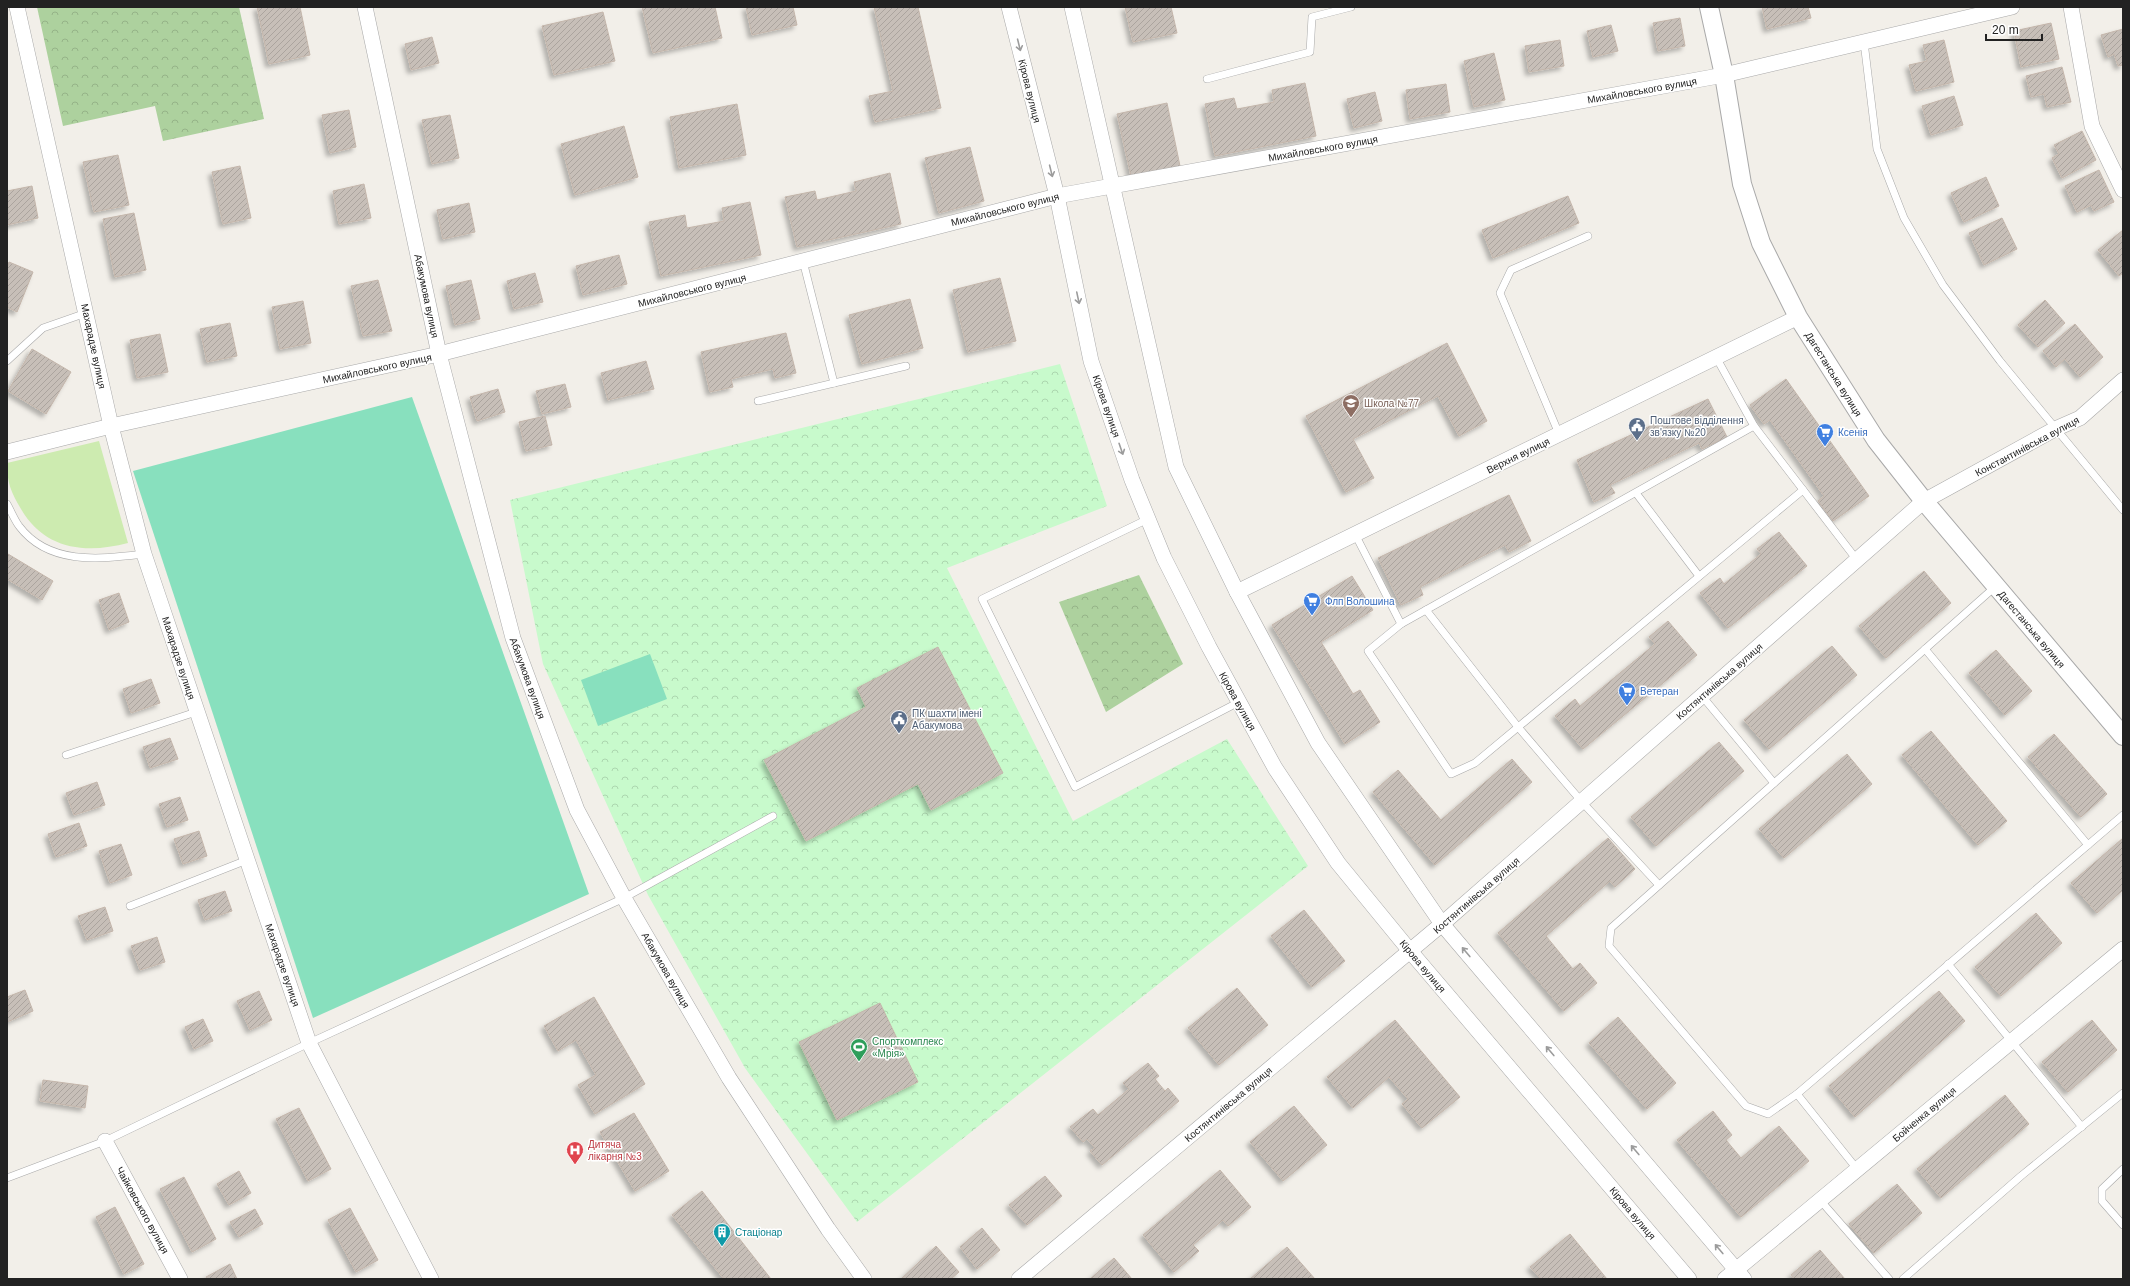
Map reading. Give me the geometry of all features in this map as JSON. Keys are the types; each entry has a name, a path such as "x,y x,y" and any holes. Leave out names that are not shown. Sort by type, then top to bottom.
{"street":[{"name":"Махарадзе вулиця","path":"16,7 111,426 144,554 196,712 309,1043 431,1279"},
{"name":"Абакумова вулиця","path":"365,7 439,354 513,638 577,810 624,898 729,1078 828,1230 864,1279"},
{"name":"Кірова вулиця","path":"1009,7 1057,196 1091,361 1132,480 1164,558 1239,702 1275,768 1338,863 1410,951 1689,1279"},
{"path":"1072,7 1114,186 1176,467 1237,592 1318,743 1442,924 1735,1276"},
{"name":"Дагестанська вулиця","path":"1709,7 1724,75 1742,184 1762,243 1798,317 1876,440 1924,501 2123,736"},
{"name":"Михайловського вулиця","path":"7,452 111,426 439,354 1057,196 1724,75 2012,7"},
{"path":"2071,7 2092,126 2123,190"},
{"name":"Верхня вулиця","path":"1237,592 1798,317"},
{"name":"Константинівська вулиця","path":"1924,501 2055,429 2080,418 2123,380"},
{"name":"Костянтинівська вулиця","path":"1019,1279 1442,924 1924,501"},
{"name":"Бойченка вулиця","path":"1735,1276 1820,1200 2123,949"},
{"name":"Чайковського вулиця","path":"105,1141 180,1279"}],"lane":[{"path":"1207,79 1310,52 1312,17 1351,7"},
{"path":"1864,42 1877,149 1904,218 1943,285 2000,361 2123,510"},
{"path":"1559,434 1500,293 1511,270 1588,236"},
{"path":"803,261 834,383"},
{"path":"7,361 44,328 86,313"},
{"path":"1716,357 1754,426 1857,560"},
{"path":"758,401 906,366"},
{"path":"1754,426 1401,624 1368,651 1451,774 1475,763 1803,490"},
{"path":"1636,493 1699,576"},
{"path":"7,504 19,526 36,543 56,552 81,559 144,554"},
{"path":"1148,519 982,600 1068,773 1075,786 1239,702"},
{"path":"1355,534 1401,624"},
{"path":"1996,586 1610,928 1609,946 1746,1106 1768,1114 1797,1094 2123,815"},
{"path":"1426,610 1518,727 1582,802 1659,885"},
{"path":"1925,649 2088,845"},
{"path":"1702,696 1774,783"},
{"path":"66,755 196,712"},
{"path":"7,1178 105,1141 309,1043 624,898 773,816"},
{"path":"130,906 247,860"},
{"path":"1948,964 2082,1127"},
{"path":"1903,1279 2123,1093"},
{"path":"1797,1094 1857,1169"},
{"path":"2123,1169 2102,1189 2102,1201 2123,1225"},
{"path":"1820,1200 1889,1279"}],"green space":[{"path":"37,7 239,7 264,119 163,141 155,106 63,126"},
{"path":"1060,364 1107,506 947,568 1073,821 1227,739 1308,866 857,1222 745,1068 648,895 543,664 510,500"},
{"path":"412,397 589,894 313,1018 133,471"},
{"path":"99,441 128,543 97,548 82,548 68,546 54,541 31,523 21,509 10,487 7,463"},
{"path":"1139,575 1183,664 1106,712 1059,602"},
{"path":"650,654 667,699 598,726 581,680"}],"building":[{"path":"257,7 300,7 310,55 269,64"},
{"path":"642,7 715,7 722,38 653,53"},
{"path":"746,7 793,7 797,25 752,35"},
{"path":"874,7 918,7 941,108 875,122 869,96 893,91"},
{"path":"1125,7 1171,7 1177,33 1133,42"},
{"path":"1762,7 1808,7 1811,18 1767,29"},
{"path":"603,12 615,61 554,75 542,26"},
{"path":"1680,18 1685,46 1658,51 1653,23"},
{"path":"2051,23 2059,59 2021,67 2014,31"},
{"path":"1611,25 1618,51 1593,57 1587,31"},
{"path":"2123,29 2123,65 2118,66 2114,54 2108,57 2101,35"},
{"path":"432,37 439,63 411,70 405,44"},
{"path":"1560,40 1564,66 1529,72 1525,46"},
{"path":"1944,40 1954,82 1916,91 1909,65 1927,61 1923,45"},
{"path":"1494,53 1505,100 1474,107 1464,61"},
{"path":"2062,67 2071,102 2047,107 2044,94 2031,97 2026,76"},
{"path":"1305,83 1316,136 1215,156 1205,104 1234,98 1237,109 1274,102 1272,90"},
{"path":"1446,84 1450,112 1410,119 1406,90"},
{"path":"1375,92 1382,121 1354,128 1347,99"},
{"path":"1954,96 1963,125 1931,135 1922,106"},
{"path":"1167,103 1180,166 1131,176 1117,114"},
{"path":"737,104 746,155 679,168 670,117"},
{"path":"349,110 356,147 330,153 322,115"},
{"path":"450,115 459,158 432,164 422,120"},
{"path":"624,126 638,177 575,195 561,144"},
{"path":"2082,131 2096,160 2062,178 2052,158 2059,154 2054,145"},
{"path":"970,147 984,201 939,213 925,158"},
{"path":"118,155 129,205 94,212 83,162"},
{"path":"240,166 251,218 223,224 212,172"},
{"path":"2099,170 2114,202 2094,211 2091,205 2077,212 2065,186"},
{"path":"890,173 901,224 797,247 785,197 815,191 817,200 856,191 854,182"},
{"path":"1986,177 1999,206 1964,222 1951,193"},
{"path":"364,184 371,218 339,224 333,191"},
{"path":"32,186 38,218 7,225 7,191"},
{"path":"1568,196 1579,223 1493,258 1482,230"},
{"path":"750,202 761,255 661,276 649,222 685,215 687,228 724,221 722,208"},
{"path":"469,203 475,232 443,239 437,210"},
{"path":"134,213 146,270 115,277 103,219"},
{"path":"2002,218 2017,249 1984,265 1969,233"},
{"path":"2123,230 2123,273 2119,276 2098,250"},
{"path":"619,255 627,284 583,295 576,266"},
{"path":"9,262 33,272 17,312 7,307 7,267"},
{"path":"535,273 543,302 514,309 507,281"},
{"path":"1000,278 1016,341 968,352 953,290"},
{"path":"378,280 392,331 363,336 351,286"},
{"path":"471,280 480,319 455,325 446,286"},
{"path":"910,299 923,348 862,364 849,315"},
{"path":"2045,300 2065,323 2038,347 2018,325"},
{"path":"303,301 311,343 280,349 272,307"},
{"path":"230,323 237,356 207,362 200,329"},
{"path":"2075,324 2103,357 2080,377 2065,359 2056,367 2043,351"},
{"path":"786,333 796,373 775,378 773,369 731,379 733,387 710,392 701,352"},
{"path":"160,334 168,372 137,378 130,340"},
{"name":"Школа №77","path":"1447,343 1487,421 1459,436 1438,396 1353,439 1374,478 1346,492 1306,416"},
{"path":"32,349 71,372 46,414 8,391"},
{"path":"646,361 654,389 608,400 601,373"},
{"path":"1786,379 1869,496 1833,521 1818,501 1824,496 1770,420 1764,424 1750,405"},
{"path":"565,384 571,407 542,414 536,391"},
{"path":"498,389 505,412 477,421 470,397"},
{"path":"1708,399 1727,437 1702,449 1699,443 1610,485 1615,493 1594,502 1577,460"},
{"path":"545,416 552,445 526,451 519,422"},
{"path":"1509,495 1531,541 1509,552 1505,545 1420,587 1423,595 1401,605 1378,558"},
{"path":"1779,532 1807,566 1728,628 1700,593 1720,578 1724,584 1761,554 1757,549"},
{"path":"8,554 53,581 42,600 7,579"},
{"path":"1924,571 1951,603 1886,658 1859,626"},
{"path":"1352,576 1373,610 1321,642 1353,694 1360,690 1380,722 1345,744 1272,625"},
{"path":"119,593 129,622 109,630 99,600"},
{"path":"1668,621 1697,655 1583,749 1555,716 1575,699 1580,706 1655,644 1649,637"},
{"path":"1832,646 1857,675 1769,749 1744,720"},
{"name":"ПК шахти імені Абакумова","path":"938,647 1003,773 931,810 918,784 806,841 764,760 866,707 857,688"},
{"path":"1996,650 2032,691 2005,715 1969,673"},
{"path":"151,679 160,703 131,713 123,689"},
{"path":"1931,731 2007,821 1978,845 1902,755"},
{"path":"2054,734 2107,794 2081,817 2028,757"},
{"path":"170,738 178,759 150,768 143,747"},
{"path":"1719,742 1744,771 1656,846 1631,817"},
{"path":"1847,754 1872,784 1784,858 1759,829"},
{"path":"1512,759 1532,782 1435,865 1373,792 1398,770 1441,820"},
{"path":"97,782 105,805 74,815 66,793"},
{"path":"180,797 188,820 167,827 159,804"},
{"path":"79,823 87,846 56,857 48,834"},
{"path":"199,831 207,856 183,864 174,839"},
{"path":"1608,838 1635,869 1615,887 1610,881 1546,936 1573,969 1580,963 1597,983 1564,1011 1498,933"},
{"path":"2123,838 2123,890 2097,913 2071,883"},
{"path":"121,844 132,875 110,883 99,851"},
{"path":"225,891 232,911 205,920 198,900"},
{"path":"105,907 113,931 87,940 78,916"},
{"path":"1304,910 1345,961 1312,987 1271,936"},
{"path":"2036,913 2062,943 2001,996 1975,967"},
{"path":"157,937 165,962 140,970 131,946"},
{"path":"1237,988 1268,1025 1219,1065 1188,1028"},
{"path":"25,990 33,1011 7,1022 7,997"},
{"path":"259,991 272,1020 250,1030 237,1001"},
{"path":"1939,991 1965,1021 1855,1117 1829,1086"},
{"path":"594,997 645,1084 595,1114 578,1085 596,1075 576,1040 558,1051 544,1026"},
{"name":"Спорткомплекс «Мрія»","path":"880,1003 918,1082 837,1120 799,1042"},
{"path":"1618,1017 1676,1083 1647,1109 1589,1043"},
{"path":"203,1019 213,1041 194,1049 185,1027"},
{"path":"1395,1020 1460,1097 1422,1128 1402,1104 1408,1099 1389,1077 1353,1108 1327,1077"},
{"path":"2092,1020 2117,1050 2068,1092 2042,1062"},
{"path":"1148,1063 1159,1076 1155,1079 1165,1091 1168,1088 1179,1101 1102,1165 1090,1151 1095,1148 1087,1139 1083,1142 1070,1127 1093,1109 1098,1115 1129,1089 1123,1083"},
{"path":"43,1080 88,1086 85,1108 40,1101"},
{"path":"2005,1095 2029,1124 1941,1198 1917,1169"},
{"path":"1294,1106 1327,1145 1283,1181 1250,1142"},
{"path":"299,1108 331,1169 308,1181 276,1119"},
{"path":"1713,1111 1732,1135 1726,1140 1741,1158 1779,1126 1809,1161 1741,1217 1677,1140"},
{"path":"634,1113 669,1171 635,1191 600,1132"},
{"path":"1220,1170 1251,1207 1228,1226 1223,1220 1193,1245 1199,1251 1174,1272 1143,1235"},
{"path":"239,1171 251,1193 229,1205 217,1184"},
{"path":"1045,1176 1062,1196 1027,1225 1009,1205"},
{"path":"184,1177 216,1239 192,1252 160,1189"},
{"path":"1897,1184 1922,1213 1874,1253 1849,1224"},
{"name":"Стаціонар","path":"702,1191 771,1279 724,1279 672,1215"},
{"path":"115,1207 144,1264 124,1274 96,1217"},
{"path":"350,1208 378,1260 356,1272 328,1220"},
{"path":"255,1209 263,1224 239,1237 230,1222"},
{"path":"982,1228 1000,1250 977,1269 960,1247"},
{"path":"1570,1234 1607,1279 1541,1279 1530,1267"},
{"path":"936,1246 959,1272 951,1279 901,1279"},
{"path":"1287,1247 1315,1279 1250,1279"},
{"path":"1820,1250 1845,1279 1794,1279 1791,1275"},
{"path":"1114,1258 1132,1279 1090,1279"},
{"path":"230,1264 237,1279 207,1279 206,1277"}],"place":[{"name":"Школа №77","path":"1351,418"},
{"name":"Поштове відділення зв'язку №20","path":"1637,441"},
{"name":"Ксенія","path":"1825,447"},
{"name":"Флп Волошина","path":"1312,616"},
{"name":"Ветеран","path":"1627,706"},
{"name":"ПК шахти імені Абакумова","path":"899,734"},
{"name":"Спорткомплекс «Мрія»","path":"859,1062"},
{"name":"Дитяча лікарня №3","path":"575,1165"},
{"name":"Стаціонар","path":"722,1247"}]}
